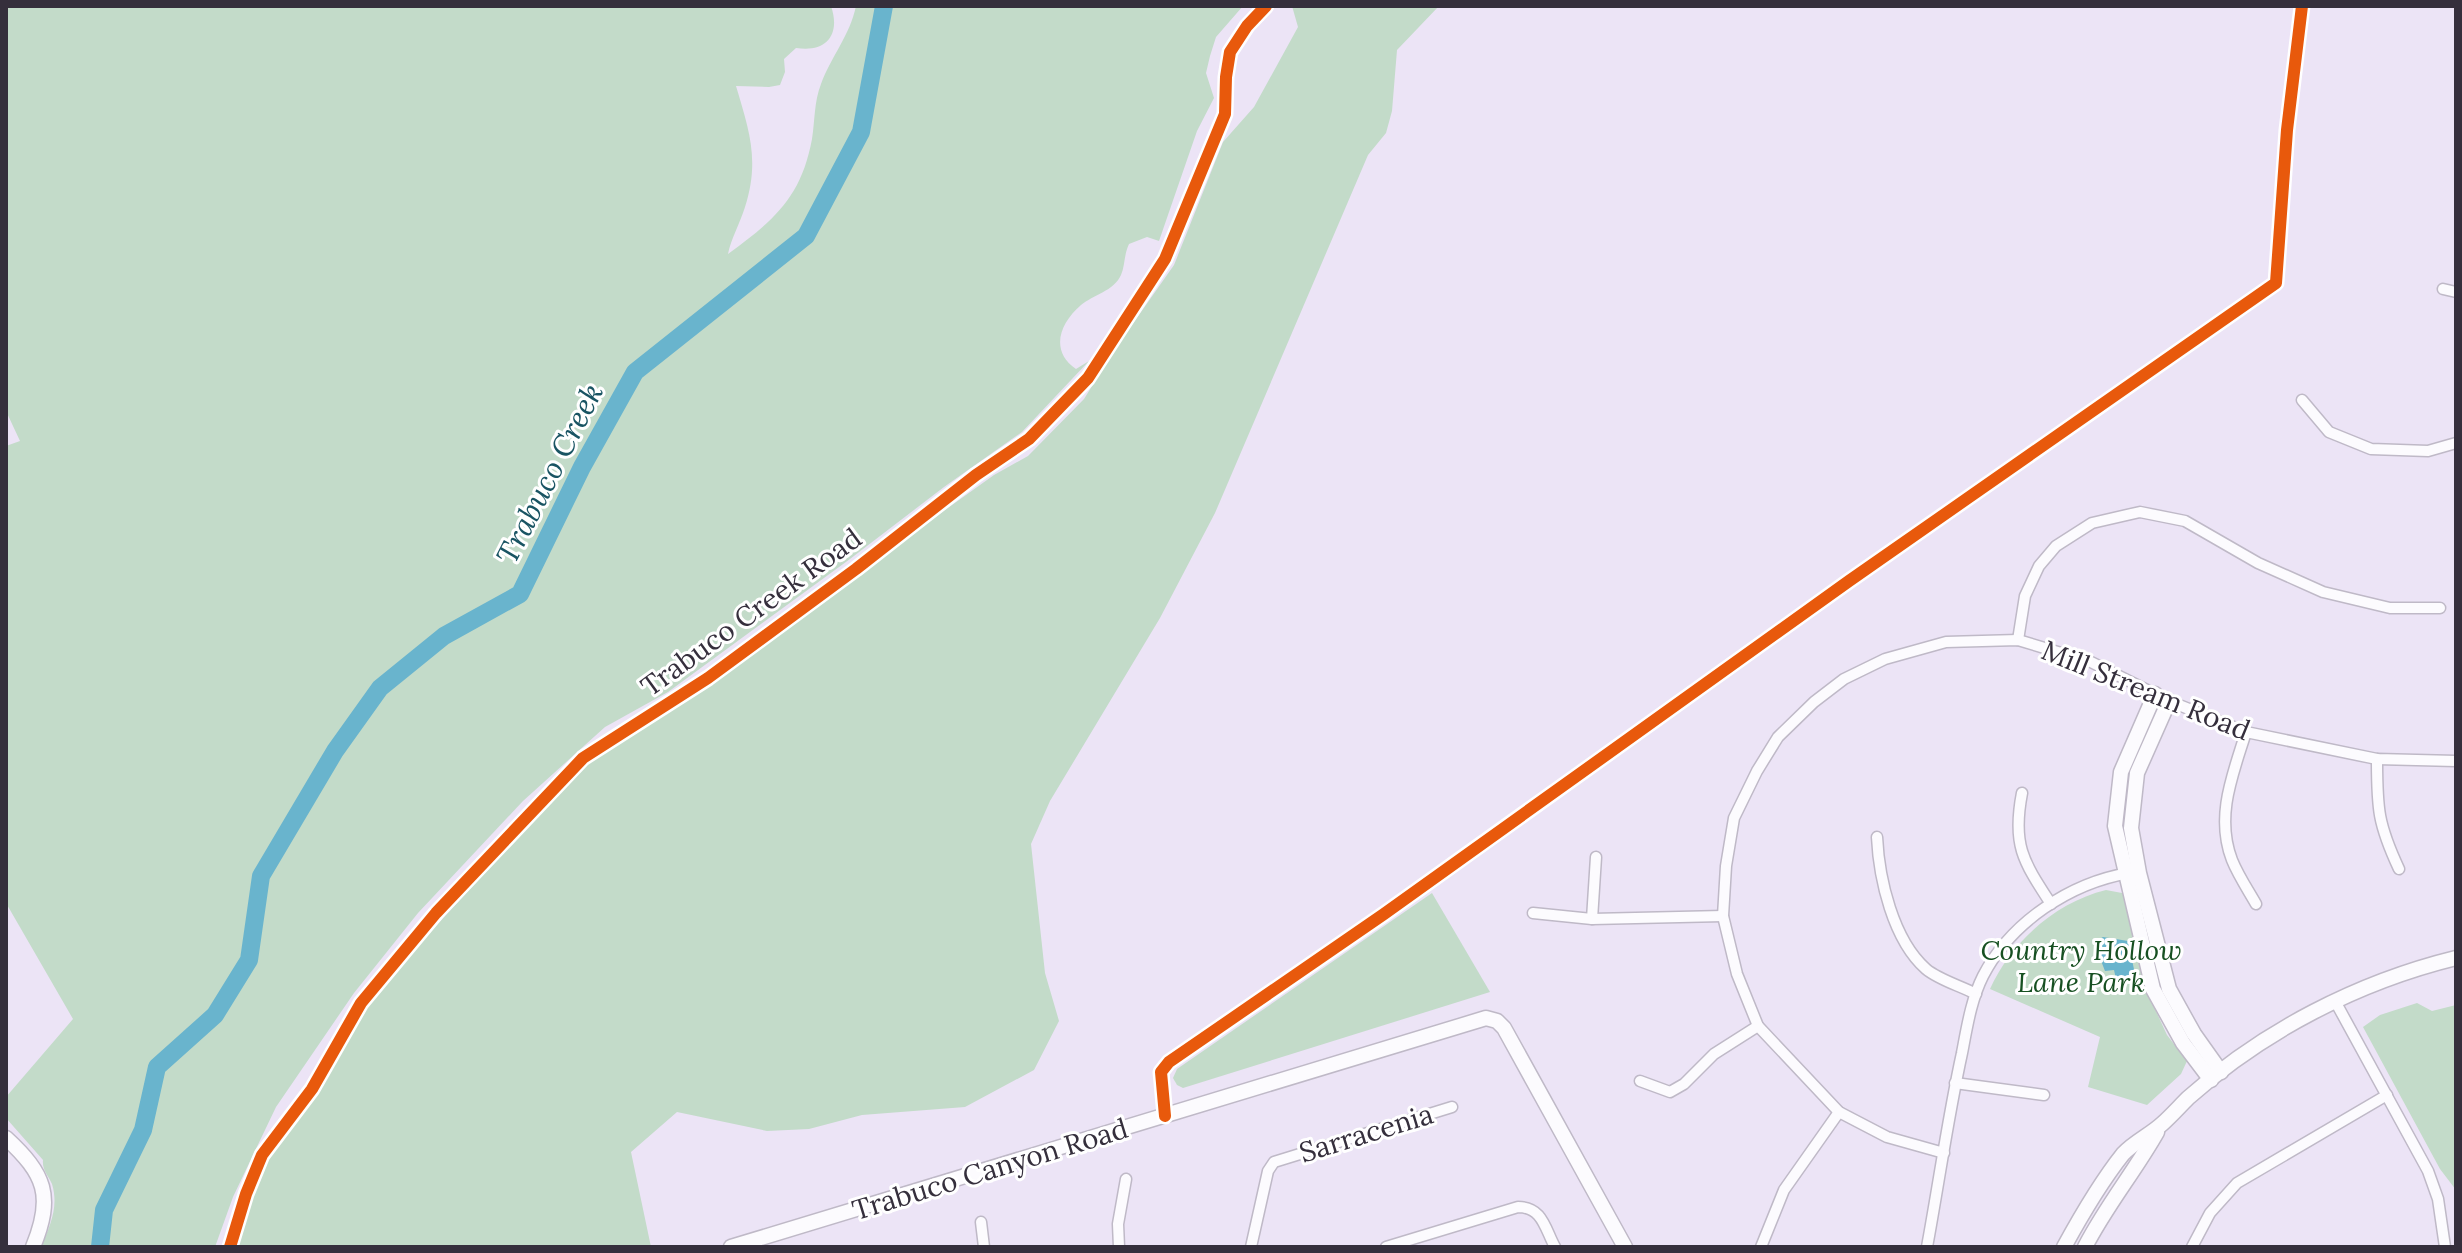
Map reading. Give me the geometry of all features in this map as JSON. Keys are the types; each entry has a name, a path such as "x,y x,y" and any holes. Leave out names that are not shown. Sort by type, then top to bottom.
{"street":[{"name":"Trabuco Creek Road","path":"230,1247 262,1155 312,1089 361,1003 436,913 583,758 708,678 856,569 906,527 1029,439 1088,378 1165,259 1225,114 1230,52 1247,26 1266,6"},
{"path":"1165,1116 1161,1072 1169,1062 1384,914 1849,581 2276,283 2287,130 2302,6"},
{"path":"2443,289 2456,292"},
{"path":"2302,400 2329,432 2371,449 2428,451 2456,443"},
{"path":"2018,640 2025,596 2039,566 2056,546 2092,523 2140,512 2185,521 2258,563 2323,592 2390,608 2440,608"},
{"name":"Mill Stream Road","path":"1944,1153 1887,1137 1839,1112 1758,1026 1737,974 1723,916 1726,866 1734,818 1757,771 1778,737 1814,702 1844,679 1885,659 1946,642 2018,640 2091,662 2169,701 2246,732 2377,759 2456,761"},
{"path":"2132,873 2115,826 2121,772 2155,694"},
{"path":"2169,701 2137,773 2131,828 2132,873 2153,989 2183,1043 2216,1076"},
{"path":"2246,732 2226,801 2224,820 2233,862 2256,904"},
{"path":"2377,759 2377,812 2399,869"},
{"path":"2022,793 2017,817 2020,850 2051,904"},
{"path":"1877,837 1878,866 1890,910 1902,937 1926,969 1976,994"},
{"path":"1592,919 1596,857"},
{"path":"1927,1247 1955,1083 1976,994 2001,948 2024,924 2051,904 2132,873"},
{"path":"1533,913 1592,919 1723,916"},
{"path":"2064,1247 2095,1192 2126,1151 2216,1076 2279,1031 2335,1001 2456,958"},
{"path":"2335,1001 2361,1054 2428,1171 2438,1199 2445,1247"},
{"name":"Trabuco Canyon Road","path":"731,1247 1478,1019 1491,1018 1504,1028 1625,1247"},
{"path":"1640,1081 1670,1092 1684,1084 1714,1054 1758,1026"},
{"path":"1955,1083 2044,1095"},
{"path":"2192,1247 2196,1234 2210,1213 2237,1183 2387,1095"},
{"name":"Sarracenia","path":"1251,1247 1268,1171 1274,1162 1452,1107"},
{"path":"1761,1247 1784,1190 1839,1112"},
{"path":"2085,1247 2101,1216 2143,1157 2162,1124"},
{"path":"6,1138 31,1163 45,1191 43,1216 33,1247"},
{"path":"1119,1247 1118,1224 1126,1179"},
{"path":"1386,1247 1518,1207 1529,1207 1542,1217 1555,1247"},
{"path":"981,1222 984,1247"}],"green space":[{"path":"6,6 831,6 834,26 828,40 816,48 796,48 784,59 785,72 780,85 736,86 749,131 752,174 745,207 728,254 772,218 801,177 812,139 819,91 856,6 1243,6 1216,37 1206,73 1214,98 1197,131 1159,241 1147,237 1129,244 1118,280 1073,312 1063,329 1060,346 1068,362 1076,369 1089,361 1022,432 668,692 605,727 523,801 418,913 354,993 276,1107 233,1197 215,1247 41,1247 54,1209 52,1184 44,1170 43,1160 6,1118 6,1097 73,1019 6,903 6,446 20,441 6,411"},
{"path":"1292,6 1439,6 1397,50 1392,111 1386,133 1368,155 1215,513 1160,618 1050,801 1031,844 1045,973 1059,1021 1034,1070 965,1107 862,1115 809,1129 767,1131 677,1112 631,1152 651,1247 236,1247 264,1162 385,981 592,757 738,665 945,510 994,475 1028,456 1084,399 1174,265 1223,142 1254,107 1298,27"},
{"name":"Country Hollow Lane Park","path":"2106,890 2122,893 2126,900 2149,996 2167,1035 2187,1061 2181,1074 2147,1105 2088,1087 2100,1037 1990,989 2010,955 2037,926 2070,904"},
{"path":"1432,893 1490,992 1183,1088 1177,1085 1173,1078 1177,1069"},
{"path":"2417,1003 2432,1011 2456,1005 2456,1190 2440,1169 2363,1027 2380,1015"}],"water":[{"path":"2103,937 2128,941 2135,974 2116,979 2114,970 2105,971 2096,948 2098,940"}],"waterway":[{"name":"Trabuco Creek","path":"100,1247 104,1210 143,1130 157,1067 215,1015 249,960 261,876 335,751 380,688 444,636 520,594 582,467 635,372 806,236 861,132 884,6"}],"cycle path":[{"path":"230,1247 262,1155 312,1089 361,1003 436,913 583,758 708,678 856,569 976,475 1029,439 1088,378 1165,259 1225,114 1230,52 1247,26 1266,6"},
{"path":"1165,1116 1161,1072 1169,1062 1384,914 1849,581 2276,283 2287,130 2302,6"}]}
